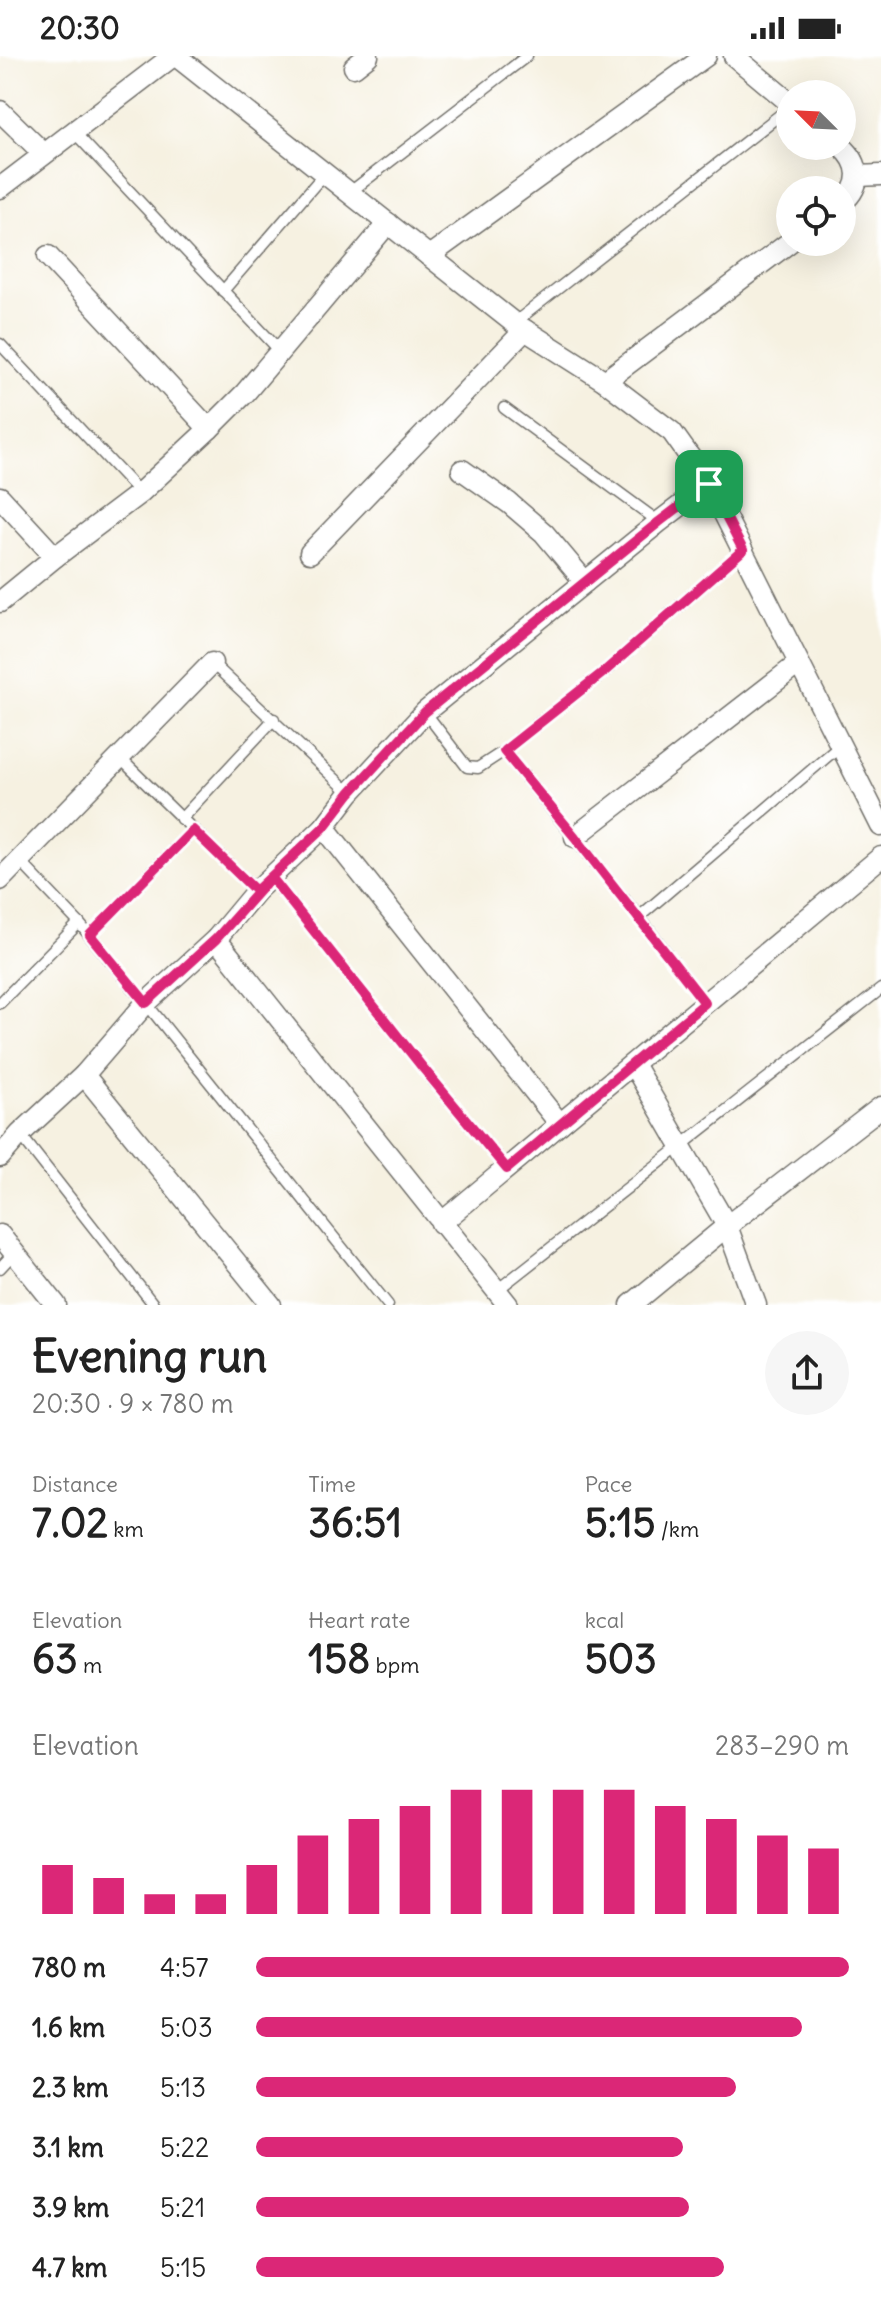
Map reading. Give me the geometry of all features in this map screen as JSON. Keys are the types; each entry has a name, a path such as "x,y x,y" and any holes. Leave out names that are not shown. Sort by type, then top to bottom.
{"street":[{"path":"0,188 174,56 519,326 605,381 672,432 709,484 881,826"},
{"path":"429,256 706,56"},
{"path":"734,56 776,93"},
{"path":"0,111 44,154"},
{"path":"853,160 858,176 856,185"},
{"path":"858,176 881,175"},
{"path":"0,602 140,493 209,429 245,393 388,223"},
{"path":"605,381 776,253"},
{"path":"48,256 209,429"},
{"path":"310,553 519,326"},
{"path":"462,470 509,503 544,533 585,582"},
{"path":"7,1144 84,1075 146,1003 216,939 264,884 324,827 350,793 425,712 709,484"},
{"path":"0,497 55,557"},
{"path":"0,880 212,663"},
{"path":"575,837 798,664"},
{"path":"324,827 560,1124"},
{"path":"441,1223 881,857"},
{"path":"216,939 502,1298"},
{"path":"633,1064 727,1226 756,1305"},
{"path":"84,1075 271,1305"},
{"path":"631,1305 881,1107"},
{"path":"0,1235 6,1261 56,1305"}],"lane":[{"path":"349,193 527,56"},
{"path":"519,326 776,116"},
{"path":"74,132 280,351"},
{"path":"223,291 325,173"},
{"path":"0,344 140,493"},
{"path":"504,408 659,522"},
{"path":"425,712 467,767 478,768 605,671 743,550"},
{"path":"212,663 350,793"},
{"path":"181,819 274,719"},
{"path":"639,917 842,744"},
{"path":"504,751 705,1003"},
{"path":"120,758 193,830 264,884 507,1169"},
{"path":"90,935 193,830"},
{"path":"19,860 90,935 388,1305"},
{"path":"0,1003 79,923"},
{"path":"502,1298 681,1147 881,989"},
{"path":"7,1144 154,1305"}],"route":[{"path":"709,484 743,550 605,671 504,751 705,1003 507,1169 271,877 216,939 146,1003 90,935 193,830 256,891 324,827 350,793 425,712 709,484"}]}
